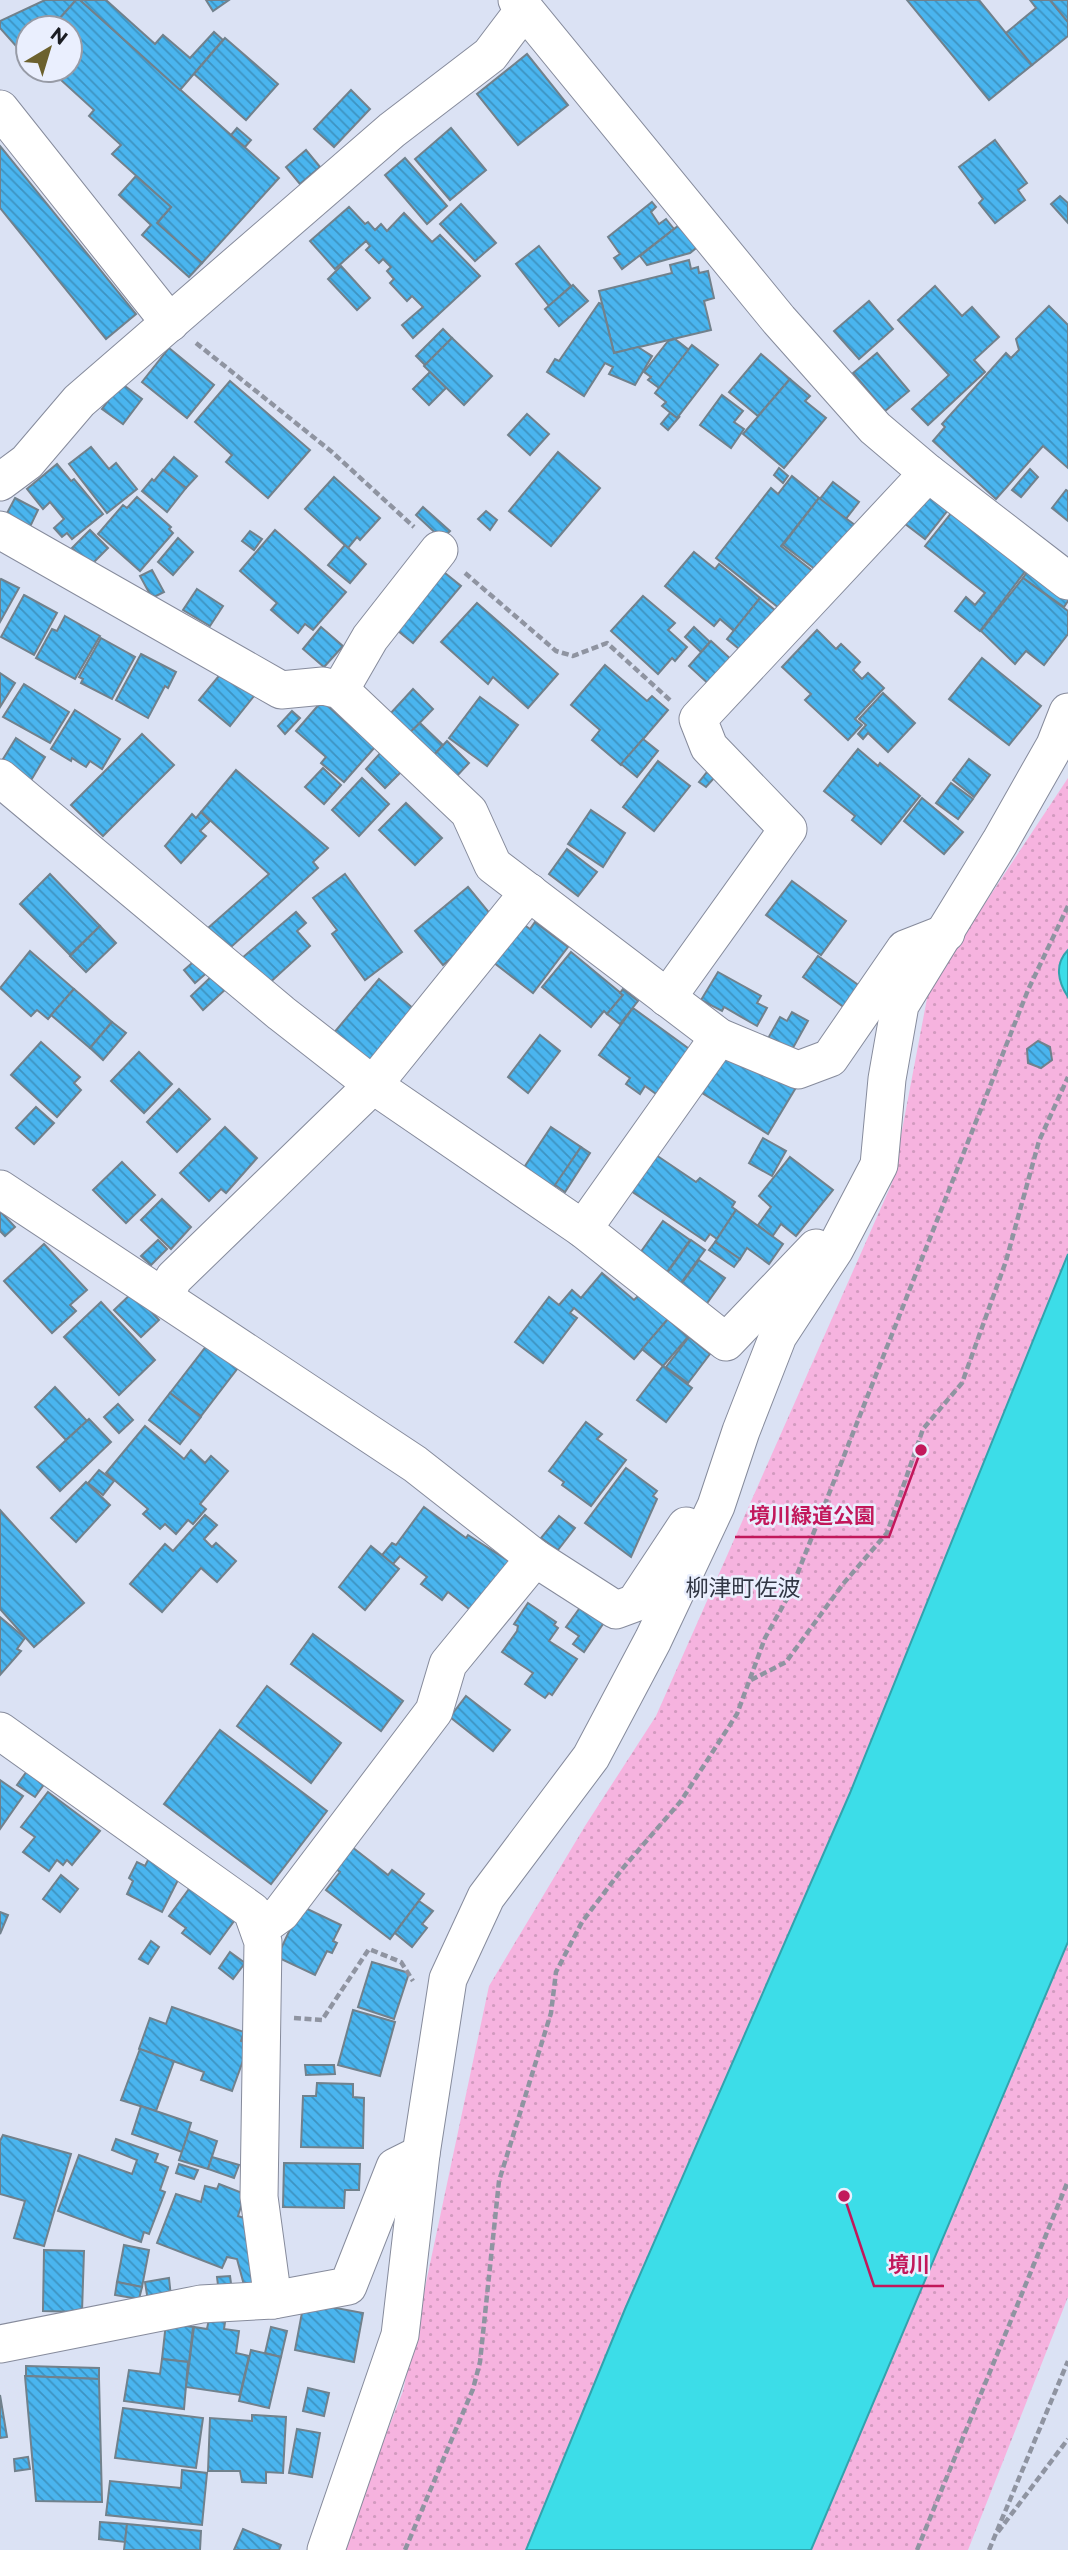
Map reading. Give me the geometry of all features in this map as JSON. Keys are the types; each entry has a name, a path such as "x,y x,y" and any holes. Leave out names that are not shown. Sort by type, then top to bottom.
{"street":[{"path":"0,482 27,462 79,401 392,130 489,55 520,5 779,320 875,428 928,473 1068,581"},
{"path":"0,109 170,323"},
{"path":"667,998 788,829 709,747 698,719 928,473"},
{"path":"0,530 281,690 323,686 340,690 468,812 493,865 719,1037 798,1070 830,1058 905,949 946,933"},
{"path":"340,690 370,638 439,550"},
{"path":"326,2550 400,2335 421,2154 448,1979 486,1897 591,1757 653,1640 716,1506 778,1336 835,1249 879,1165 887,1079 901,1005 1055,745 1068,712"},
{"path":"0,778 281,1013 373,1085 583,1228 726,1342 816,1248 835,1249"},
{"path":"163,1297 174,1278 373,1085 529,892"},
{"path":"583,1228 719,1037"},
{"path":"0,1189 415,1464 535,1558 616,1610 635,1603 705,1499 716,1506"},
{"path":"259,1929 281,1913 434,1711 448,1664 535,1558"},
{"path":"0,1731 252,1910 263,1942 259,2197 273,2301"},
{"path":"0,2344 201,2304 273,2301 348,2286 395,2167 421,2154"}],"path":[{"path":"405,2550 473,2389 480,2362 499,2181 551,2014 556,1972 582,1922 623,1868 681,1801 737,1714 765,1639 789,1595 1028,990 1068,906"},
{"path":"751,1680 786,1662 844,1584 887,1533 923,1429 962,1383 1006,1261 1039,1140 1068,1077"},
{"path":"262,2016 322,2020 369,1949 401,1962 414,1983"},
{"path":"917,2550 1068,2181"},
{"path":"989,2550 1068,2361"},
{"path":"993,2538 1068,2439"}],"shaded area":[{"path":"1068,778 1068,2297 968,2550 341,2550 403,2391 489,1986 585,1826 656,1716 892,1183 929,988"}],"water":[{"path":"1068,950 1068,997 1062,985 1059,967"},
{"path":"1068,1254 1068,1942 811,2550 526,2550 625,2309 850,1793"}],"building":[{"path":"45,0 76,0 64,14 15,14"},
{"path":"76,0 80,0 279,178 202,263 157,223 171,207 112,154 121,145 89,116 94,110 65,84 84,84 84,14 64,14"},
{"path":"80,0 106,0 155,44 163,35 190,58 214,32 223,40 180,90"},
{"path":"206,0 229,0 213,11"},
{"path":"907,0 979,0 1032,65 989,100"},
{"path":"1030,0 1050,0 1068,22 1068,36 1032,65 1006,33 1036,8"},
{"path":"1050,0 1068,0 1068,22"},
{"path":"14,14 14,44 0,28 0,21"},
{"path":"225,38 278,84 246,120 194,74"},
{"path":"527,54 568,105 518,145 477,94"},
{"path":"351,90 370,109 334,147 314,129"},
{"path":"237,128 251,140 245,147 231,135"},
{"path":"451,128 486,170 450,200 415,159"},
{"path":"995,140 1027,183 1018,190 1025,200 995,223 979,203 983,199 959,167"},
{"path":"0,146 136,314 106,339 0,208"},
{"path":"306,150 320,167 300,184 286,167"},
{"path":"405,158 447,206 427,224 385,175"},
{"path":"136,176 171,207 157,223 202,263 189,277 142,235 151,225 119,195"},
{"path":"1060,196 1068,203 1068,223 1051,204"},
{"path":"652,202 656,207 651,212 659,224 666,219 674,229 622,269 614,258 620,254 608,237"},
{"path":"461,204 496,243 475,261 440,224"},
{"path":"349,207 365,224 368,222 375,230 381,224 387,231 404,213 432,242 440,235 480,276 413,338 402,325 423,307 412,296 407,301 390,283 394,279 387,271 391,267 383,259 379,263 366,250 370,246 366,241 335,269 310,241"},
{"path":"683,222 701,244 690,253 647,265 640,256"},
{"path":"539,246 571,286 549,306 516,264"},
{"path":"689,260 691,269 698,267 699,273 708,271 714,298 704,301 711,330 614,353 599,291 672,273 670,265"},
{"path":"341,266 370,298 357,310 328,279"},
{"path":"573,285 588,301 559,326 545,309"},
{"path":"935,286 962,316 972,307 999,337 974,360 985,372 928,425 912,409 949,375 898,320"},
{"path":"869,301 893,329 859,359 834,331"},
{"path":"599,303 602,304 614,353 638,347 652,356 635,385 609,374 613,367 605,363 584,396 547,372 555,359 559,361"},
{"path":"1049,306 1068,325 1068,468 1043,446 996,499 933,441 945,427 942,424 1006,353 1011,358 1019,350 1016,339"},
{"path":"443,329 452,338 425,365 416,356"},
{"path":"452,338 492,376 464,405 424,366"},
{"path":"675,339 689,350 659,388 648,380 651,377 644,372 668,341"},
{"path":"692,345 718,365 677,418 662,406 666,402 655,393"},
{"path":"169,348 214,385 187,418 142,382"},
{"path":"877,353 909,391 885,411 853,373"},
{"path":"761,354 790,379 758,416 729,392"},
{"path":"430,372 446,388 429,405 413,389"},
{"path":"790,379 810,396 805,401 826,418 784,468 743,434"},
{"path":"230,381 310,450 268,498 226,462 232,455 195,422"},
{"path":"121,383 142,399 123,424 102,409"},
{"path":"722,395 743,411 734,422 744,429 731,448 700,425"},
{"path":"670,413 677,418 680,416 668,430 661,424"},
{"path":"527,414 549,434 530,455 508,435"},
{"path":"91,447 109,469 116,463 137,489 107,513 69,464"},
{"path":"558,452 600,488 551,546 509,511"},
{"path":"174,457 197,476 186,488 163,470"},
{"path":"57,464 71,481 74,479 103,514 72,539 67,533 62,537 54,528 64,519 50,502 43,509 27,489"},
{"path":"779,468 788,476 783,483 774,475"},
{"path":"1030,469 1038,477 1021,497 1012,490"},
{"path":"163,470 186,488 167,512 142,491"},
{"path":"792,476 819,498 781,546 815,573 784,612 716,558 771,488 778,494"},
{"path":"334,477 380,518 360,540 357,537 348,548 305,509"},
{"path":"833,482 859,502 845,520 819,500"},
{"path":"931,488 952,505 925,539 904,523"},
{"path":"1066,490 1068,491 1068,521 1052,508"},
{"path":"137,497 171,527 169,529 173,533 140,571 98,534 123,505 127,508"},
{"path":"15,498 38,510 29,529 5,517"},
{"path":"819,498 860,529 820,573 783,545"},
{"path":"423,507 450,531 442,539 416,515"},
{"path":"956,507 1030,565 980,631 955,611 966,597 975,605 985,593 925,546"},
{"path":"486,511 497,520 490,530 478,519"},
{"path":"90,530 108,548 90,566 72,548"},
{"path":"275,530 346,592 313,630 305,624 298,633 271,610 277,603 240,571"},
{"path":"250,531 262,539 254,550 242,541"},
{"path":"178,538 193,552 173,575 158,562"},
{"path":"345,545 366,564 350,583 328,565"},
{"path":"694,552 715,569 719,564 760,598 734,631 720,619 714,626 665,586"},
{"path":"1031,566 1068,592 1068,601 1064,607 1023,578"},
{"path":"440,569 461,586 413,643 392,626"},
{"path":"152,570 164,592 152,598 140,576"},
{"path":"1023,578 1068,611 1068,634 1044,665 1026,651 1015,664 981,631"},
{"path":"0,580 19,588 0,622"},
{"path":"197,589 223,606 210,626 183,610"},
{"path":"24,595 57,613 34,655 1,637"},
{"path":"643,596 675,623 668,630 687,647 675,661 672,658 658,674 611,631"},
{"path":"760,598 782,616 749,657 727,639"},
{"path":"477,603 558,674 528,708 493,677 488,684 441,642"},
{"path":"65,616 100,636 75,679 36,658 52,629 57,631"},
{"path":"321,627 343,646 324,667 303,649"},
{"path":"694,627 710,642 701,652 685,637"},
{"path":"817,630 836,649 841,644 860,662 853,670 862,679 868,673 884,688 855,719 862,725 848,740 805,700 811,694 782,667"},
{"path":"101,638 135,657 112,699 81,683 83,679 79,677"},
{"path":"711,641 734,662 711,686 689,666"},
{"path":"141,654 176,672 168,688 165,686 148,718 116,700"},
{"path":"982,658 1041,706 1009,745 949,699"},
{"path":"605,665 647,701 652,696 668,710 621,765 592,740 600,730 571,705"},
{"path":"223,671 254,696 230,726 199,700"},
{"path":"0,673 15,683 0,707"},
{"path":"24,684 69,712 50,743 3,717"},
{"path":"413,689 433,709 408,735 389,715"},
{"path":"883,693 915,723 888,752 868,733 863,739 858,734 866,725 859,719"},
{"path":"480,697 518,725 487,766 449,738"},
{"path":"322,701 375,747 344,782 321,763 326,757 296,731"},
{"path":"75,710 120,739 102,769 90,761 86,767 51,749"},
{"path":"292,711 300,718 285,734 278,726"},
{"path":"420,723 443,745 432,757 408,734"},
{"path":"142,734 174,765 103,836 71,805"},
{"path":"16,738 45,757 30,782 3,759"},
{"path":"643,739 658,751 637,777 621,764"},
{"path":"447,741 469,763 454,779 432,757"},
{"path":"858,749 878,766 880,763 920,796 881,844 852,820 855,816 824,791"},
{"path":"383,750 403,770 385,788 366,769"},
{"path":"969,759 990,775 974,797 953,780"},
{"path":"658,761 690,786 654,831 623,807"},
{"path":"323,768 341,785 324,804 305,787"},
{"path":"236,770 328,848 313,862 318,868 231,947 208,928 269,874 201,812"},
{"path":"707,772 714,778 706,787 699,782"},
{"path":"362,778 389,804 359,836 332,810"},
{"path":"951,783 973,799 958,819 936,803"},
{"path":"922,798 963,832 944,854 904,821"},
{"path":"406,803 442,838 415,865 379,830"},
{"path":"591,810 625,833 603,867 568,844"},
{"path":"201,812 210,821 200,831 206,836 181,863 165,846 192,814 196,818"},
{"path":"567,849 597,872 578,896 549,874"},
{"path":"50,874 100,926 70,955 20,904"},
{"path":"345,874 402,952 365,980 332,934 337,930 313,898"},
{"path":"792,881 846,921 821,955 766,915"},
{"path":"468,887 496,921 443,965 415,931"},
{"path":"296,912 306,923 297,931 310,946 266,986 242,958"},
{"path":"535,922 568,947 533,993 493,962 523,924 530,929"},
{"path":"100,926 116,943 86,972 70,956"},
{"path":"30,951 74,989 48,1019 37,1010 31,1016 0,988"},
{"path":"571,952 623,995 607,1014 604,1011 591,1027 542,987"},
{"path":"818,956 861,987 845,1008 803,977"},
{"path":"199,957 210,970 195,983 184,970"},
{"path":"718,972 761,996 757,1003 767,1008 757,1026 724,1007 722,1011 701,1000"},
{"path":"215,973 228,987 203,1010 191,996"},
{"path":"379,979 414,1009 368,1064 333,1034"},
{"path":"74,989 112,1022 90,1048 51,1015"},
{"path":"623,989 638,1001 620,1024 607,1014 623,995 620,993"},
{"path":"633,1008 692,1051 659,1096 645,1086 640,1094 626,1084 630,1078 599,1055"},
{"path":"792,1012 808,1021 789,1055 766,1042 780,1017 787,1021"},
{"path":"112,1022 126,1033 103,1060 90,1048"},
{"path":"540,1035 560,1051 528,1093 508,1077"},
{"path":"1038,1041 1050,1047 1052,1060 1041,1068 1028,1063 1027,1049"},
{"path":"41,1042 80,1077 74,1083 81,1090 57,1117 11,1075"},
{"path":"729,1051 797,1086 768,1134 702,1093"},
{"path":"139,1052 172,1084 144,1113 111,1081"},
{"path":"179,1089 210,1119 177,1152 147,1122"},
{"path":"36,1107 54,1123 34,1144 16,1128"},
{"path":"225,1127 257,1158 226,1193 221,1189 209,1201 180,1173"},
{"path":"551,1127 581,1147 553,1189 523,1169"},
{"path":"763,1138 786,1151 772,1176 749,1163"},
{"path":"581,1147 590,1153 565,1192 555,1185"},
{"path":"656,1155 696,1182 700,1178 735,1202 732,1207 736,1210 717,1239 710,1234 705,1241 631,1191"},
{"path":"790,1157 833,1190 796,1236 781,1224 772,1237 758,1225 771,1207 759,1196"},
{"path":"122,1162 155,1195 126,1223 93,1190"},
{"path":"162,1199 191,1227 171,1249 141,1220"},
{"path":"736,1210 783,1244 769,1264 747,1248 740,1259 715,1242"},
{"path":"0,1211 15,1227 5,1236 0,1231"},
{"path":"663,1221 690,1240 667,1272 640,1253"},
{"path":"158,1240 167,1249 151,1265 141,1256"},
{"path":"691,1240 705,1250 681,1283 667,1273"},
{"path":"715,1242 740,1259 734,1267 709,1250"},
{"path":"44,1244 87,1290 70,1305 76,1311 52,1333 4,1281"},
{"path":"699,1260 725,1278 705,1306 679,1287"},
{"path":"602,1273 634,1300 639,1295 668,1319 634,1359 574,1308 570,1313 577,1318 543,1363 515,1342 549,1297 559,1305 572,1290 581,1298"},
{"path":"133,1292 159,1320 141,1337 114,1310"},
{"path":"101,1302 155,1360 119,1395 64,1337"},
{"path":"668,1319 688,1337 663,1366 642,1349"},
{"path":"689,1337 710,1354 688,1383 666,1367"},
{"path":"211,1340 241,1364 201,1416 170,1393"},
{"path":"663,1366 692,1388 666,1422 637,1400"},
{"path":"55,1387 87,1421 66,1440 35,1407"},
{"path":"170,1393 201,1417 180,1444 149,1420"},
{"path":"118,1404 133,1420 119,1433 104,1417"},
{"path":"89,1419 111,1442 60,1491 37,1467"},
{"path":"586,1422 602,1434 597,1439 626,1460 591,1506 562,1485 564,1482 549,1471"},
{"path":"145,1426 184,1459 191,1450 205,1463 211,1456 228,1471 200,1504 206,1509 193,1524 188,1520 176,1534 165,1524 160,1529 143,1514 148,1509 106,1473"},
{"path":"626,1468 657,1491 653,1496 657,1499 631,1557 585,1523"},
{"path":"99,1470 114,1481 103,1495 88,1483"},
{"path":"86,1482 110,1505 76,1542 51,1518"},
{"path":"424,1507 466,1538 468,1535 512,1563 474,1613 448,1592 442,1600 421,1584 427,1577 400,1556 393,1564 382,1555 392,1543 396,1545"},
{"path":"0,1510 84,1603 34,1647 0,1609"},
{"path":"205,1515 217,1525 204,1539 212,1547 216,1543 236,1561 217,1582 201,1568 162,1612 130,1584 165,1544 173,1551"},
{"path":"559,1516 575,1528 558,1550 541,1538"},
{"path":"371,1546 399,1569 365,1610 339,1587"},
{"path":"528,1603 556,1622 554,1625 558,1628 549,1641 577,1659 552,1695 549,1693 545,1698 525,1684 533,1673 502,1652 517,1631 518,1626 514,1624"},
{"path":"582,1605 605,1621 584,1652 573,1644 579,1636 566,1627"},
{"path":"0,1617 25,1638 17,1649 21,1651 0,1675"},
{"path":"313,1634 403,1701 381,1731 291,1664"},
{"path":"267,1686 341,1743 311,1783 237,1726"},
{"path":"466,1696 510,1730 493,1751 450,1717"},
{"path":"220,1730 327,1811 271,1884 164,1804"},
{"path":"27,1771 45,1783 35,1797 17,1785"},
{"path":"0,1780 23,1796 0,1829"},
{"path":"48,1792 100,1831 72,1865 67,1860 63,1865 57,1860 49,1871 23,1852 35,1837 21,1827"},
{"path":"352,1847 388,1875 392,1870 424,1894 390,1939 326,1890 340,1872 335,1868"},
{"path":"149,1858 181,1874 162,1912 127,1894 133,1881 129,1878 137,1862 145,1866"},
{"path":"61,1875 78,1889 60,1912 43,1899"},
{"path":"192,1885 237,1917 210,1954 182,1933 186,1928 169,1916"},
{"path":"419,1901 433,1911 422,1924 427,1928 412,1947 395,1933"},
{"path":"301,1906 341,1925 333,1941 337,1943 332,1953 327,1951 315,1975 277,1957"},
{"path":"0,1912 8,1915 0,1934"},
{"path":"151,1941 159,1947 148,1964 139,1959"},
{"path":"230,1952 245,1963 233,1979 219,1968"},
{"path":"372,1962 409,1973 394,2019 358,2007"},
{"path":"172,2007 244,2032 241,2041 249,2044 232,2091 201,2080 204,2072 139,2049 150,2018 166,2024"},
{"path":"353,2010 395,2022 380,2076 338,2065"},
{"path":"140,2049 174,2061 156,2111 121,2100"},
{"path":"305,2065 334,2065 335,2074 306,2075"},
{"path":"317,2083 353,2084 353,2097 364,2098 363,2148 301,2147 303,2096 316,2096"},
{"path":"141,2106 191,2123 182,2152 132,2134"},
{"path":"189,2131 217,2141 208,2169 179,2160"},
{"path":"3,2135 71,2154 44,2246 14,2238 25,2201 0,2194 0,2141"},
{"path":"116,2139 158,2154 155,2162 168,2167 160,2190 165,2192 149,2234 144,2232 141,2242 58,2211 79,2155 132,2174 137,2160 112,2150"},
{"path":"212,2157 239,2165 234,2178 208,2169"},
{"path":"284,2163 360,2164 359,2190 345,2190 344,2208 283,2207"},
{"path":"179,2164 198,2170 194,2179 176,2173"},
{"path":"219,2184 245,2194 238,2216 244,2218 254,2286 244,2285 237,2259 227,2257 222,2268 157,2243 176,2194 201,2202 205,2186 217,2189"},
{"path":"124,2245 149,2250 142,2287 117,2282"},
{"path":"44,2250 84,2251 82,2312 43,2311"},
{"path":"230,2276 232,2291 219,2293 217,2277"},
{"path":"169,2278 171,2297 148,2301 145,2282"},
{"path":"117,2282 142,2287 139,2299 115,2295"},
{"path":"304,2302 363,2313 354,2362 295,2350"},
{"path":"209,2319 225,2322 224,2329 239,2331 236,2353 249,2356 240,2395 186,2387 194,2327 207,2329"},
{"path":"166,2323 193,2327 189,2362 162,2359"},
{"path":"271,2327 287,2331 281,2357 265,2353"},
{"path":"251,2350 281,2357 269,2408 239,2401"},
{"path":"162,2359 188,2362 184,2409 124,2401 129,2370 160,2374"},
{"path":"26,2366 99,2368 99,2379 26,2376"},
{"path":"25,2376 99,2379 102,2502 36,2501"},
{"path":"308,2388 329,2393 324,2416 303,2411"},
{"path":"0,2395 7,2437 0,2438"},
{"path":"123,2408 203,2418 196,2468 115,2458"},
{"path":"252,2415 286,2417 283,2473 266,2472 266,2483 242,2482 240,2471 208,2471 210,2418 252,2421"},
{"path":"297,2429 320,2433 312,2477 289,2473"},
{"path":"28,2457 30,2469 15,2471 14,2459"},
{"path":"182,2470 207,2473 202,2525 106,2515 110,2481 181,2488"},
{"path":"100,2522 127,2524 125,2542 99,2539"},
{"path":"127,2524 201,2531 200,2550 124,2550"},
{"path":"243,2529 281,2545 279,2550 234,2550"}],"place":[{"name":"境川緑道公園","path":"921,1450"},
{"name":"境川","path":"844,2196"}],"district":[{"name":"柳津町佐波","path":"743,1588"}]}
